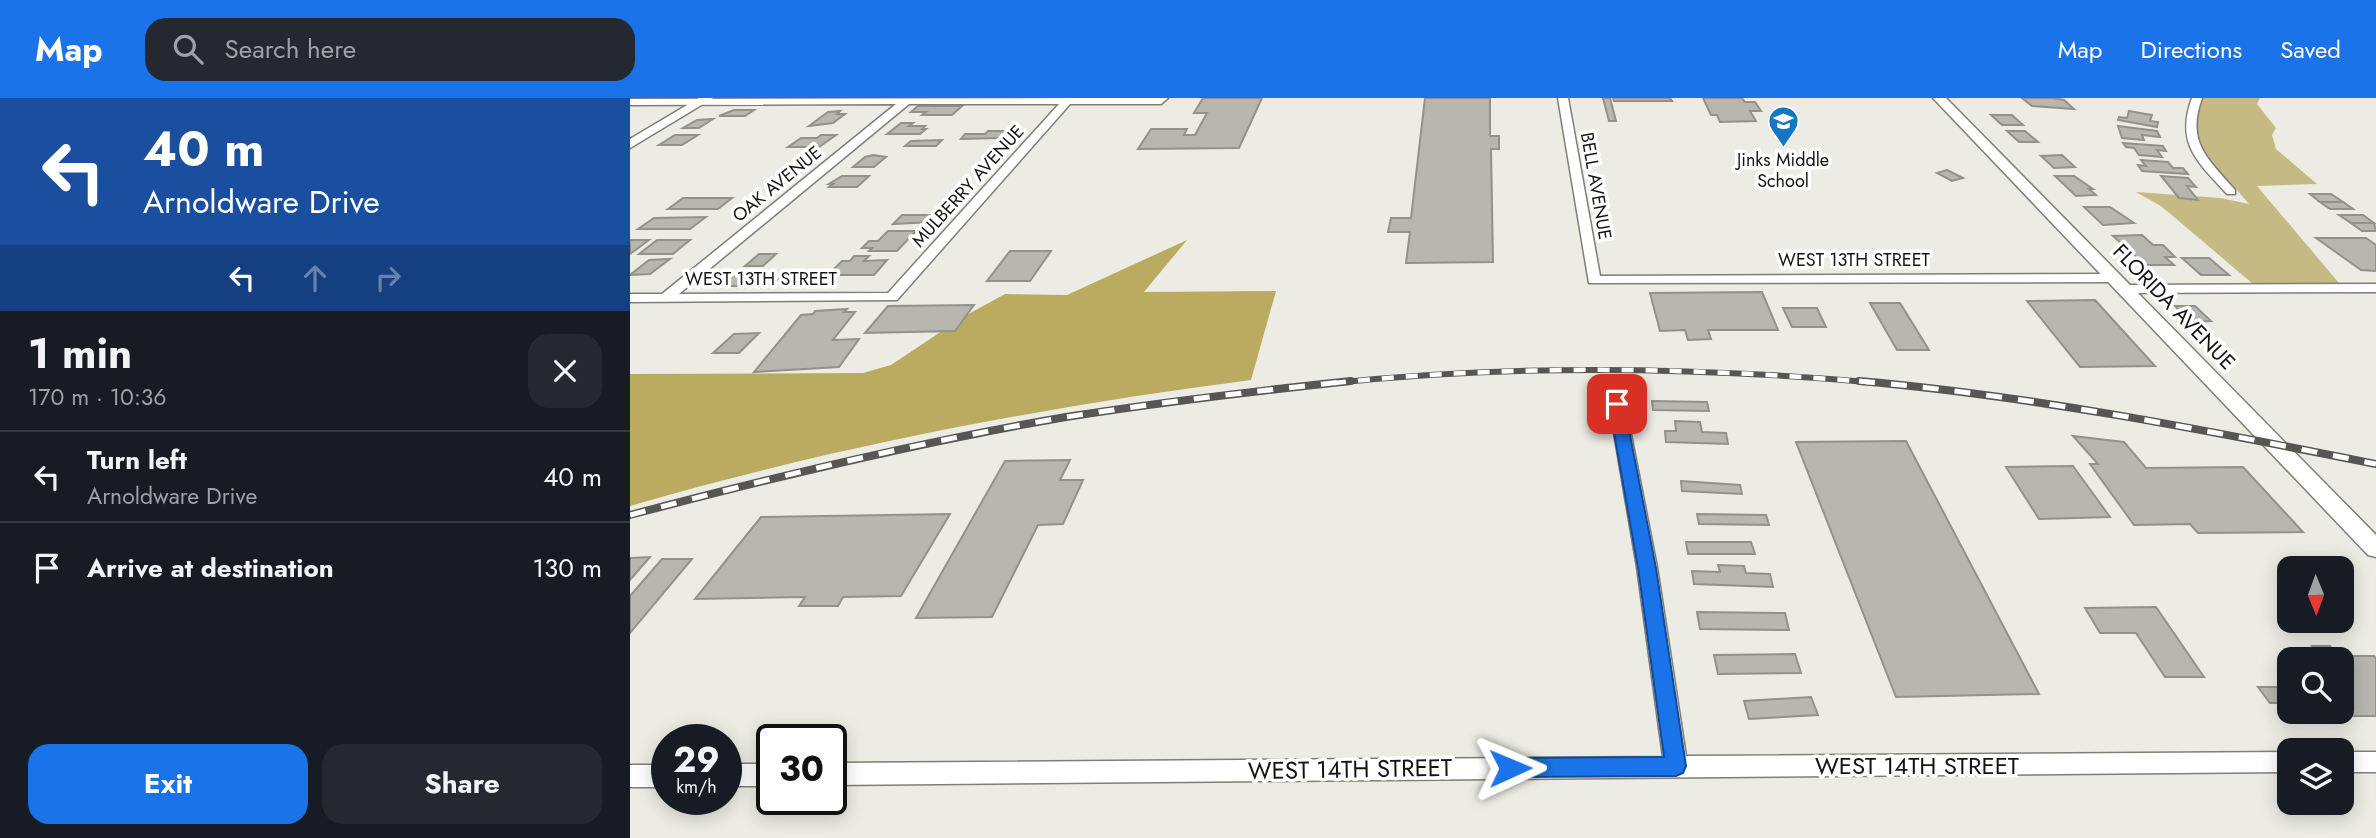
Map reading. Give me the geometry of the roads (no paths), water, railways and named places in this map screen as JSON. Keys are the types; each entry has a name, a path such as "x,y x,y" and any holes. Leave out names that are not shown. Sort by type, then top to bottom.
{"street":[{"name":"BELL AVENUE","path":"1563,98 1594,280"},
{"name":"FLORIDA AVENUE","path":"1938,98 2376,549"},
{"path":"2197,98 2190,119 2190,140 2231,192"},
{"name":"OAK AVENUE","path":"664,298 909,99"},
{"name":"MULBERRY AVENUE","path":"892,297 1068,99"},
{"path":"630,102 1162,99"},
{"path":"630,144 703,100"},
{"name":"WEST 13TH STREET","path":"1594,280 2376,288"},
{"name":"WEST 13TH STREET","path":"630,298 892,297"},
{"path":"1617,404 1647,568 1676,766"},
{"name":"WEST 14TH STREET","path":"847,774 2277,762"},
{"path":"2354,762 2376,762"},
{"path":"630,776 651,776"}],"railway":[{"path":"1334,383 1539,370 1675,371 1879,383"},
{"path":"630,515 847,461 1011,427 1137,406 1351,381"},
{"path":"1859,381 2054,405 2376,464"}],"place":[{"name":"Jinks Middle School","path":"1783,149"}]}
